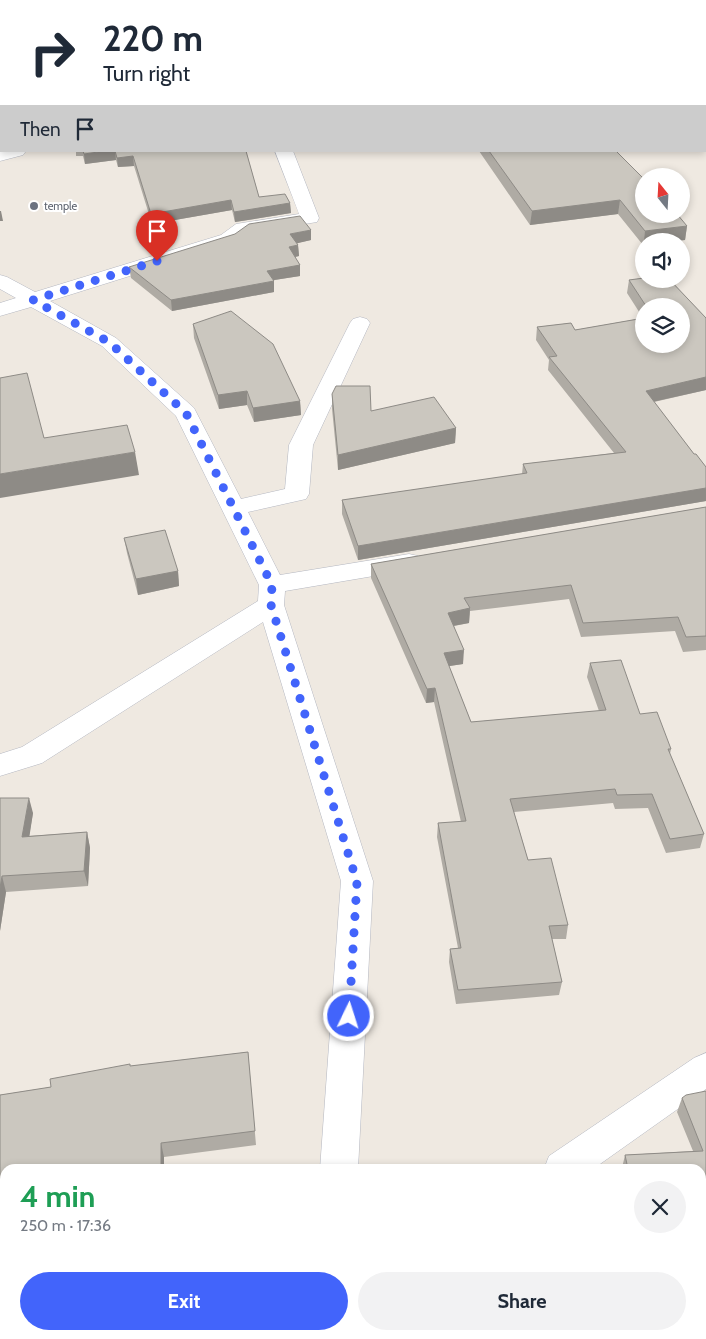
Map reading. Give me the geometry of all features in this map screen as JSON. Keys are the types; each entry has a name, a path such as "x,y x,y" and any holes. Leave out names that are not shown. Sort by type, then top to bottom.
{"street":[{"path":"0,156 14,152"},
{"path":"0,310 228,239 243,228 310,218 284,152"},
{"path":"0,281 109,342 186,413 234,508 272,595 357,882 339,1164"},
{"path":"234,508 297,494 301,445 360,323"},
{"path":"0,765 32,755 272,595 430,558"},
{"path":"569,1164 706,1069"}],"building":[{"path":"115,152 246,152 259,197 285,194 290,203 234,212 231,200 151,214 133,156 117,158"},
{"path":"490,152 617,152 635,170 635,219 620,200 532,211"},
{"path":"300,216 311,230 290,234 298,245 289,247 300,265 267,271 274,281 171,300 129,267 235,234 249,224"},
{"path":"639,223 684,223 687,226 645,231"},
{"path":"635,279 635,288 678,288 687,298 641,298 629,280"},
{"path":"690,301 706,318 706,377 646,391 706,467 706,488 358,546 342,500 527,473 523,464 626,452 549,357 557,356 537,327 571,323 575,330 635,320 635,353 690,353"},
{"path":"231,311 273,344 300,401 253,408 247,391 218,395 193,324"},
{"path":"27,373 44,438 127,425 135,452 0,474 0,378"},
{"path":"336,386 370,386 371,411 434,397 456,428 338,455 332,394"},
{"path":"706,507 706,636 686,637 678,617 583,623 571,585 464,598 470,608 448,613 464,650 444,653 471,722 606,710 590,663 621,660 640,714 657,712 671,749 668,749 704,834 670,839 652,794 617,795 615,789 510,799 528,860 551,858 568,925 549,926 562,982 458,990 450,949 461,948 438,823 466,821 435,688 427,689 371,564"},
{"path":"165,530 178,571 136,579 124,538"},
{"path":"0,798 29,798 22,837 87,832 84,871 2,876 0,888"},
{"path":"248,1052 255,1131 161,1143 161,1164 0,1164 0,1095 51,1087 50,1079 130,1064 130,1066"},
{"path":"706,1091 706,1164 627,1164 625,1155 703,1151 682,1098 686,1095"}],"place":[{"name":"temple","path":"34,206"}],"route":[{"path":"157,261 33,300 109,342 186,413 272,585 271,605 357,882 349,1016"}]}
